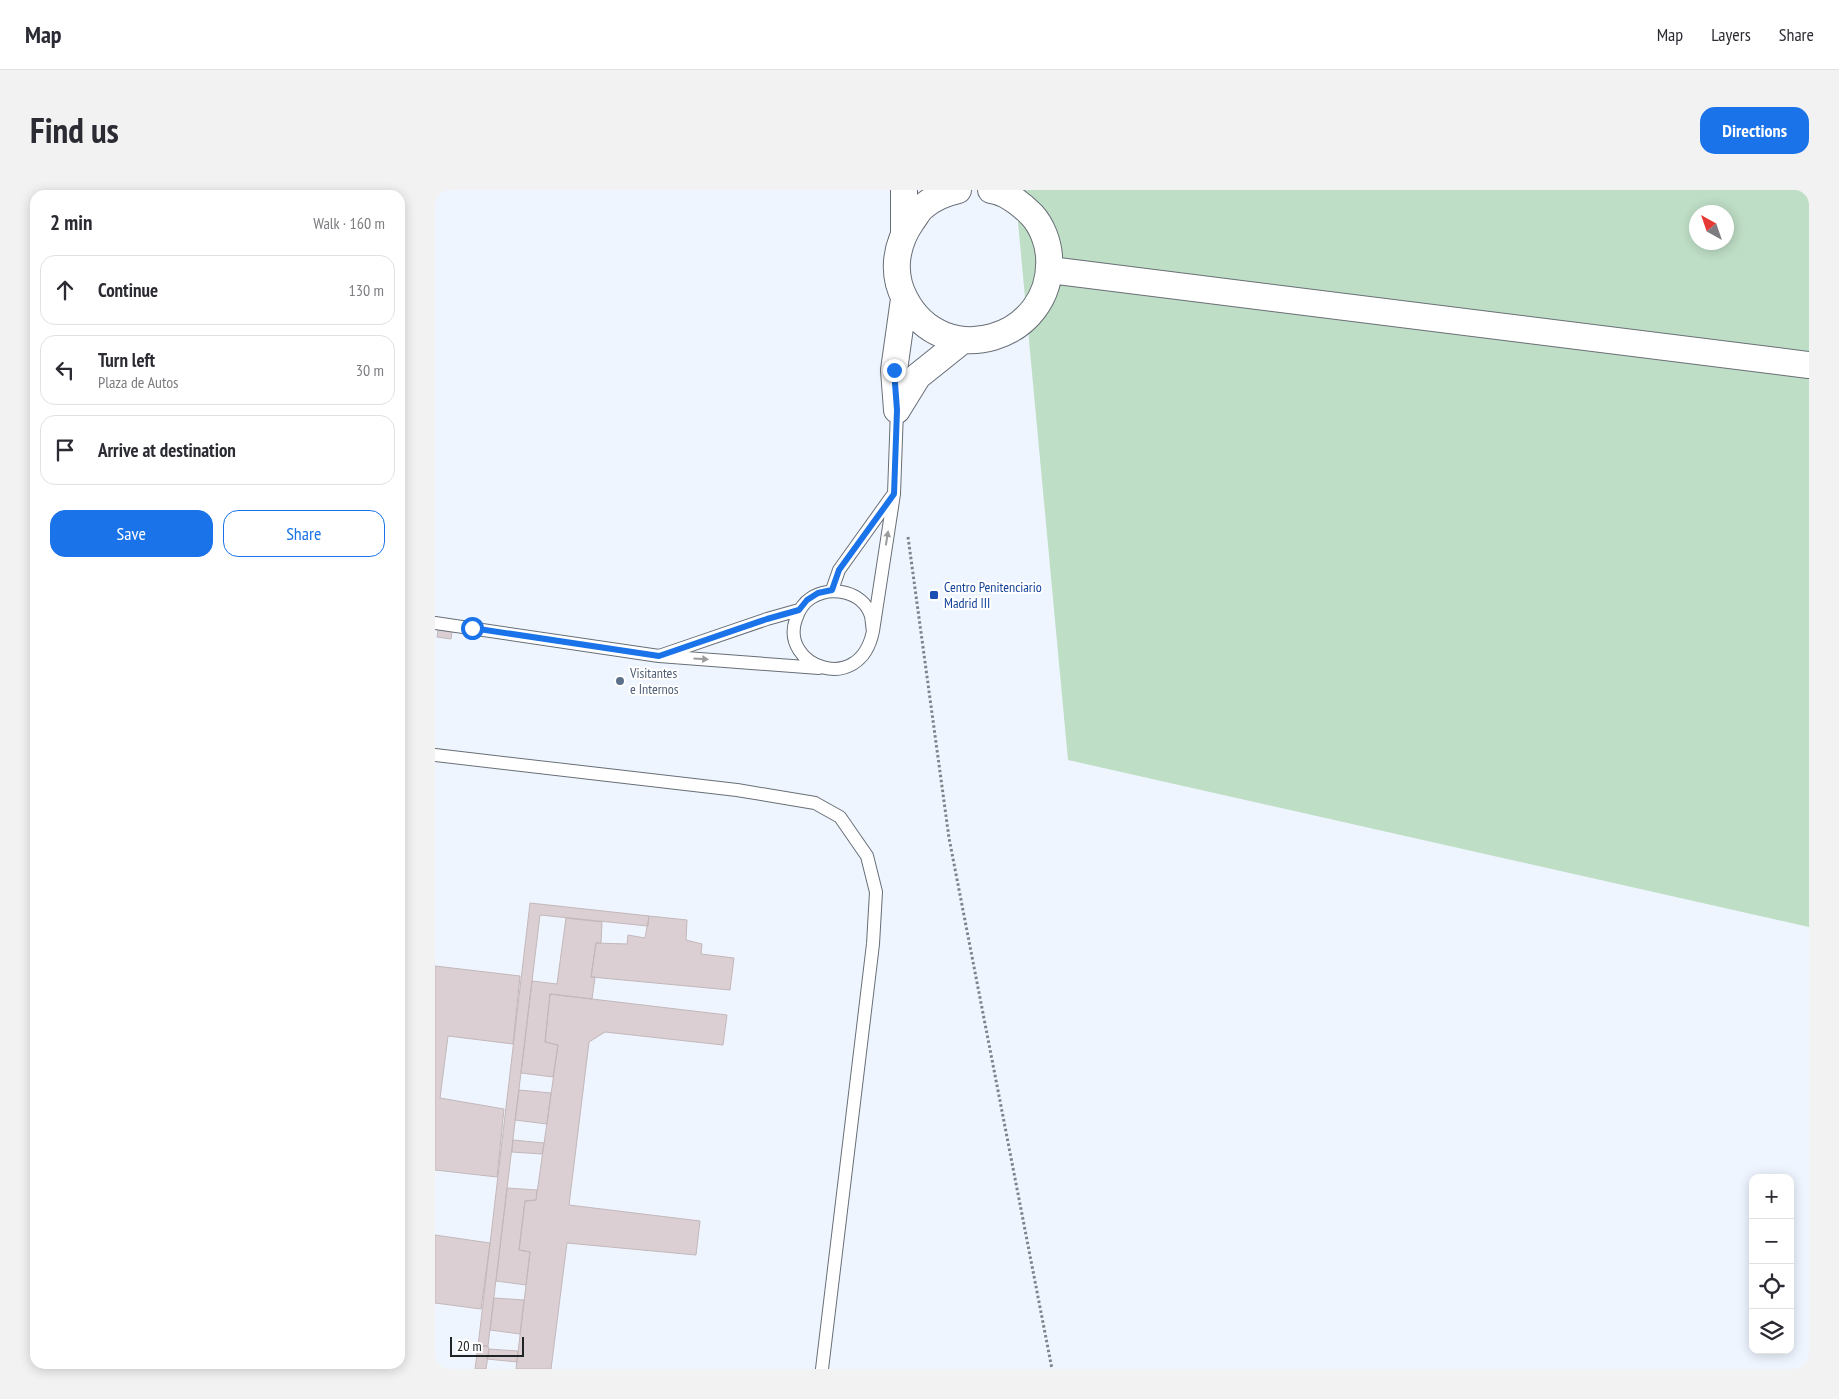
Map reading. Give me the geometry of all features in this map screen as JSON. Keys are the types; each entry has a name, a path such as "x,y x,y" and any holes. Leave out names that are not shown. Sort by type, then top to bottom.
{"street":[{"path":"904,190 904,233"},
{"path":"958,190 945,193 923,206 904,233 898,250 897,275 904,299 919,318 939,333 963,340 987,339 1011,331 1030,315 1043,294 1050,270 1048,245 1037,221 1019,202 991,190"},
{"path":"1050,270 1809,365"},
{"path":"897,410 894,370 904,299"},
{"path":"897,410 918,376 963,340"}],"lane":[{"path":"435,623 659,656 827,669 851,665 862,657 871,644 894,494 897,410"},
{"path":"832,590 839,570 894,494"},
{"path":"827,669 808,660 795,640 795,623 799,610 807,600 818,593 832,590 852,594 864,604 871,615 873,631"},
{"path":"659,656 799,610"},
{"path":"435,755 737,790 815,803 841,816 867,856 875,892 873,944 840,1203 822,1369"}],"path":[{"path":"907,535 949,838 1052,1369"}],"green space":[{"path":"1015,190 1809,190 1809,927 1068,760"}],"building":[{"path":"438,630 452,632 451,639 437,637"},
{"path":"530,903 649,916 648,926 540,915 488,1346 478,1346"},
{"path":"649,916 687,920 686,940 702,944 701,954 734,958 730,990 591,977 596,943 627,944 628,935 645,938"},
{"path":"566,918 602,922 601,943 596,943 591,977 595,977 592,999 550,994 545,1042 558,1045 553,1077 521,1073 532,981 557,984"},
{"path":"435,966 520,976 513,1044 448,1036 440,1098 504,1109 497,1177 435,1170"},
{"path":"550,994 727,1015 723,1045 605,1032 589,1042 569,1205 700,1221 696,1255 567,1243 551,1369 516,1369 530,1252 519,1250 525,1201 536,1200 558,1045 545,1042"},
{"path":"519,1090 551,1093 547,1124 515,1120"},
{"path":"513,1140 544,1143 542,1154 512,1152"},
{"path":"507,1188 537,1190 536,1200 525,1201 519,1250 530,1252 526,1285 496,1281"},
{"path":"435,1235 490,1243 481,1309 435,1303"},
{"path":"494,1298 524,1300 520,1334 490,1330"},
{"path":"478,1346 488,1346 486,1369 475,1369"},
{"path":"489,1349 518,1351 517,1362 487,1359"}],"place":[{"name":"Centro Penitenciario Madrid III","path":"934,595"},
{"name":"Visitantes e Internos","path":"620,681"}],"route":[{"path":"472,628 659,656 799,610 807,600 818,593 832,590 839,570 894,494 897,410 894,370"}]}
